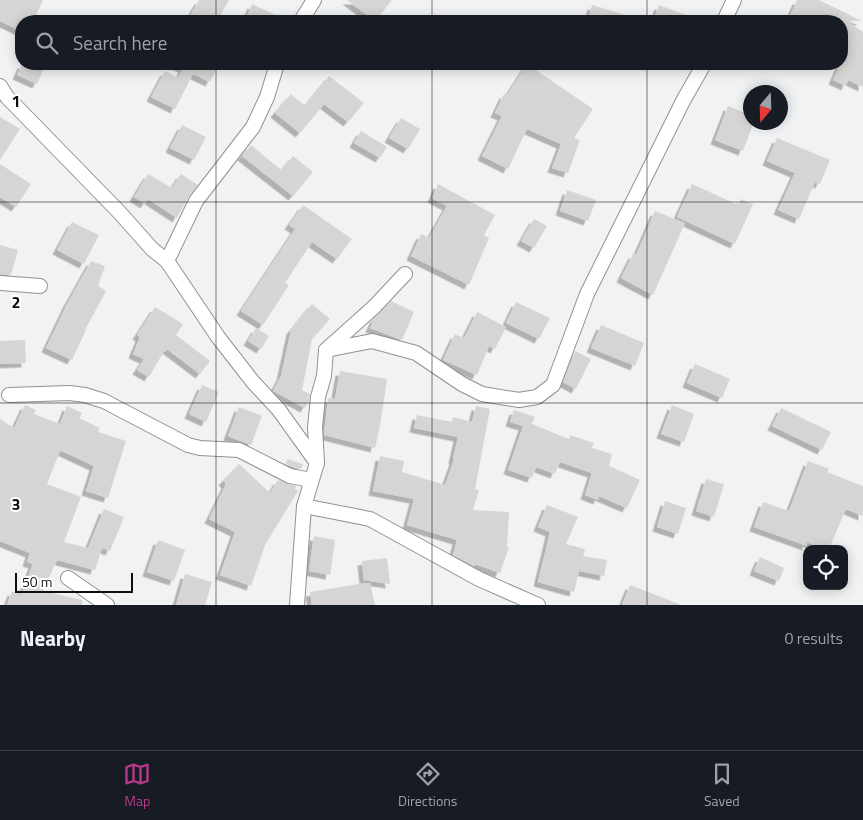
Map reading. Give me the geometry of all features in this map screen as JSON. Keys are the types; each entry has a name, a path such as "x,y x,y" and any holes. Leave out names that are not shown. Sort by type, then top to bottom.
{"street":[{"path":"305,15 314,0"},
{"path":"727,15 734,0"},
{"path":"167,261 196,201 253,127 267,98 275,70"},
{"path":"326,350 372,341 416,354 462,384 482,394 519,400 537,397 553,385 587,294 616,233 701,70"},
{"path":"0,86 12,102 54,142 152,249 167,261 218,337 253,382 279,410 317,463"},
{"path":"297,605 304,506 317,463 316,427 318,397 324,376 326,350 374,307 405,274"},
{"path":"0,282 40,286"},
{"path":"9,395 70,393 85,395 104,402 188,445 200,448 239,450 290,476 311,480"},
{"path":"304,506 370,519 479,579 538,605"},
{"path":"68,578 107,605"}],"building":[{"path":"0,0 43,0 36,15 15,15 15,28 0,21"},
{"path":"199,0 229,0 220,15 190,15"},
{"path":"347,0 392,0 380,15 367,15"},
{"path":"797,0 819,0 862,21 848,21 848,15 790,15"},
{"path":"252,4 275,15 247,15"},
{"path":"592,5 625,15 590,15"},
{"path":"659,5 686,15 655,15"},
{"path":"848,22 863,32 863,87 848,80 846,86 833,80 837,70 848,70"},
{"path":"19,70 43,70 37,84 17,75"},
{"path":"182,70 216,70 210,82 193,74 175,109 151,97 165,71 178,78"},
{"path":"523,70 536,70 593,109 574,138 580,140 568,173 552,168 561,144 527,129 508,169 482,156 502,116 495,113 504,94 507,95"},
{"path":"329,76 364,103 348,122 324,104 300,133 275,113 291,94 305,106"},
{"path":"728,106 743,112 743,130 751,130 743,151 715,140"},
{"path":"0,117 20,129 0,160"},
{"path":"401,118 420,129 408,149 389,138"},
{"path":"182,125 206,137 194,160 170,148"},
{"path":"361,131 387,147 380,158 354,143"},
{"path":"777,138 830,160 820,184 815,182 799,219 778,210 795,173 767,161"},
{"path":"251,145 281,170 293,156 313,172 293,196 242,156"},
{"path":"0,164 31,184 16,207 0,197"},
{"path":"148,174 172,188 181,174 198,185 189,196 177,218 148,199 145,204 134,197"},
{"path":"438,184 495,215 484,235 489,238 469,285 411,256 421,234 429,238 447,206 432,198"},
{"path":"692,184 738,205 741,199 753,204 735,244 677,217"},
{"path":"567,190 596,200 588,221 560,211"},
{"path":"303,205 352,239 337,259 312,242 285,283 289,285 263,325 241,311 295,229 289,225"},
{"path":"655,211 685,223 653,295 621,278 633,254 636,255"},
{"path":"534,219 547,226 534,248 521,241"},
{"path":"72,222 99,235 84,264 57,250"},
{"path":"0,245 18,250 11,275 0,274"},
{"path":"91,261 105,266 98,286 106,291 85,330 72,360 46,348 67,304"},
{"path":"391,301 414,312 402,340 370,328 374,319"},
{"path":"516,302 550,318 539,339 506,323"},
{"path":"312,304 330,319 312,339 302,390 310,394 305,408 273,391 281,376 291,330"},
{"path":"155,307 183,324 176,335 210,361 200,374 167,349 149,377 137,370 144,359 133,354 140,337 137,335"},
{"path":"477,312 506,327 495,349 489,346 477,375 443,360 455,334 464,338"},
{"path":"601,325 644,343 635,366 591,348"},
{"path":"256,328 269,336 261,349 248,341"},
{"path":"25,340 26,363 0,364 0,341"},
{"path":"575,351 591,359 576,389 563,382"},
{"path":"695,364 730,379 722,398 687,383"},
{"path":"340,371 387,379 375,448 324,435 328,398 335,399"},
{"path":"202,385 219,392 206,422 189,414"},
{"path":"25,405 36,410 34,414 60,424 67,406 82,413 79,418 100,428 98,432 126,441 108,498 86,491 94,466 60,451 47,484 81,497 64,542 88,548 104,509 124,517 110,551 102,548 95,570 57,560 43,591 82,600 82,605 7,605 12,591 21,595 33,564 27,562 30,553 0,541 0,419 14,428"},
{"path":"672,405 694,414 684,442 661,434"},
{"path":"476,406 490,409 475,489 479,490 473,510 509,512 507,547 509,547 500,573 475,564 474,566 453,555 457,540 407,525 414,499 373,491 380,456 404,461 402,472 445,485 454,460 458,437 414,428 417,415 452,422 453,417 472,422"},
{"path":"239,407 262,416 251,445 228,436"},
{"path":"781,408 831,432 822,450 772,426"},
{"path":"514,410 535,417 532,424 569,439 570,435 594,443 592,448 612,454 609,466 640,480 627,508 599,496 598,500 585,495 592,473 560,462 555,474 536,467 532,478 508,470 523,426 510,422"},
{"path":"287,459 303,464 301,469 286,464"},
{"path":"808,461 829,469 827,472 863,486 863,516 846,509 831,545 814,545 807,542 807,545 804,545 754,527 763,502 789,511"},
{"path":"239,464 270,493 278,480 296,486 295,489 298,491 265,545 251,586 220,575 235,532 209,519 226,484 223,481"},
{"path":"706,479 724,484 714,517 696,511"},
{"path":"665,501 686,508 678,534 657,527"},
{"path":"547,505 578,517 566,544 585,549 583,556 607,560 604,576 579,571 574,592 538,582 550,532 538,527"},
{"path":"314,536 335,540 330,575 309,571"},
{"path":"158,540 185,550 174,581 147,572"},
{"path":"760,557 784,568 779,581 754,571"},
{"path":"387,558 390,584 364,580 362,561"},
{"path":"185,574 212,582 205,605 176,605"},
{"path":"370,583 375,605 312,605 310,592"},
{"path":"630,585 679,604 679,605 622,605"}]}
